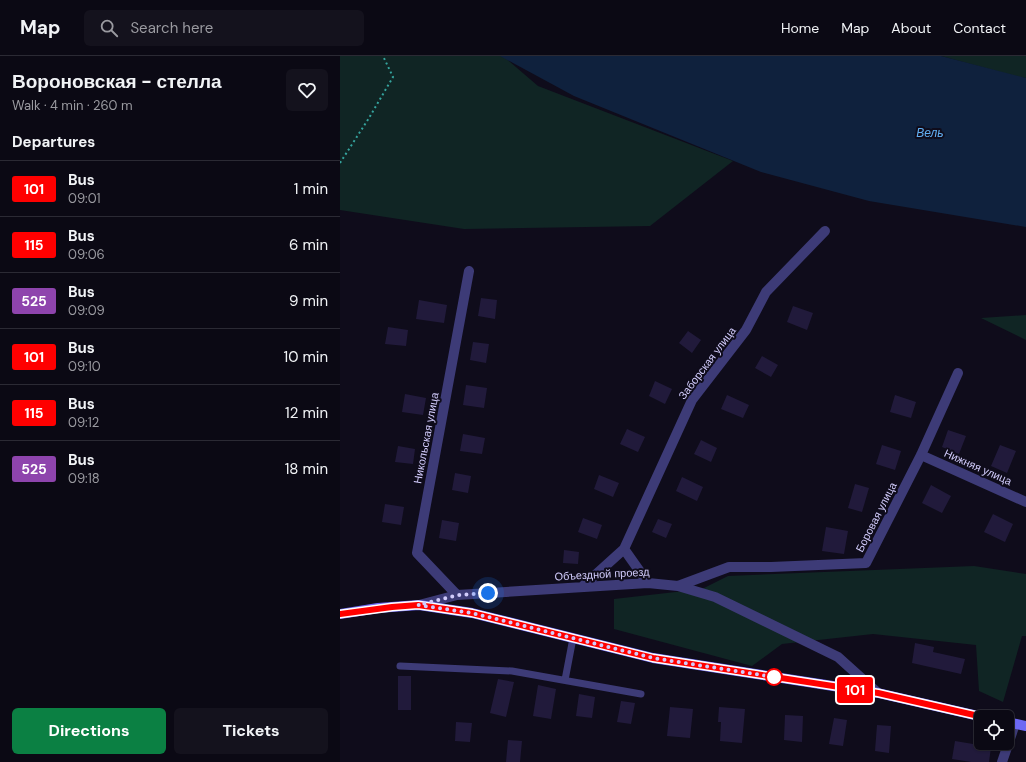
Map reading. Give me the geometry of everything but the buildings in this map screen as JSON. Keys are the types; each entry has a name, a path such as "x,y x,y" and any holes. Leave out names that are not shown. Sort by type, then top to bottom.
{"main road":[{"path":"340,614 378,608 418,605 472,613 653,658 878,693 974,715"},
{"path":"1014,724 1026,726"}],"street":[{"name":"Заборская улица","path":"624,549 692,400 746,330 766,292 825,231"},
{"name":"Никольская улица","path":"458,595 417,553 469,271"},
{"name":"Боровая улица","path":"678,586 729,567 771,567 866,563 921,455 958,373"},
{"name":"Нижняя улица","path":"921,455 1026,502"},
{"path":"582,587 624,549 648,583"},
{"name":"Объездной проезд","path":"418,605 458,595 648,583 678,586 715,597 838,657 878,693"},
{"path":"1002,762 1005,750"}],"lane":[{"path":"565,680 573,638"},
{"path":"400,666 512,671 641,694"}],"path":[{"path":"340,163 393,77 383,56"}],"green space":[{"path":"340,56 503,56 538,86 733,161 650,226 464,229 340,210"},
{"path":"941,56 1026,56 1026,78 1019,77"},
{"path":"1026,315 1026,340 981,318"},
{"path":"974,566 1026,574 1026,636 1022,636 1003,702 979,691 976,645 873,634 782,644 752,666 614,629 614,599 702,589 728,576"}],"water":[{"name":"Вель","path":"500,56 941,56 1026,78 1026,227 869,201 761,172 574,96"}],"bus line":[{"name":"101","path":"340,614 378,608 418,605 472,613 653,658 843,689 878,693 974,715"}],"route":[{"path":"488,593 458,595 418,605 472,613 653,658 774,677"}]}
